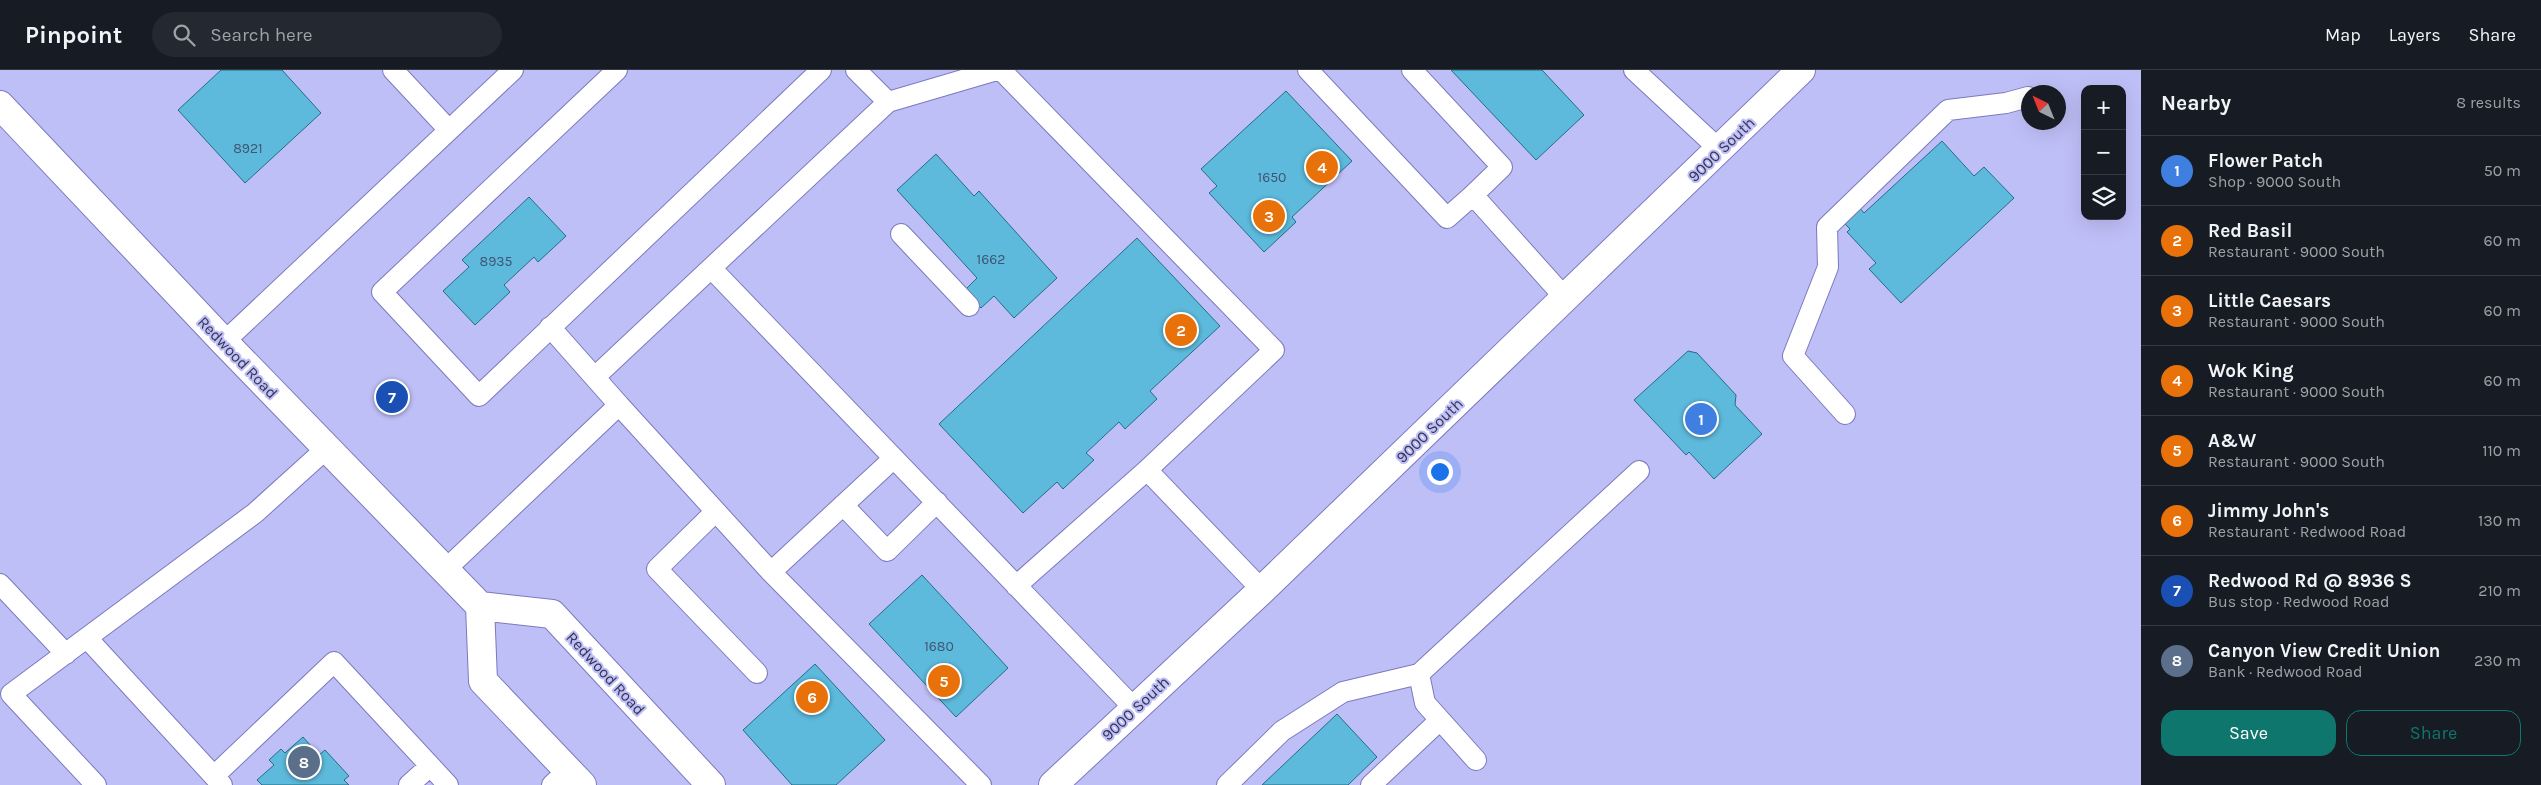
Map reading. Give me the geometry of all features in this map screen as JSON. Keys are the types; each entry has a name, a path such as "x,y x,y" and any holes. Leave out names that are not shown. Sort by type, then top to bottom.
{"main road":[{"name":"9000 South","path":"1053,785 1262,590 1801,70"},
{"name":"Redwood Road","path":"0,105 224,342 480,606 552,614 711,785"},
{"path":"480,606 483,681 567,780"}],"lane":[{"path":"393,70 450,130"},
{"path":"224,342 513,70"},
{"path":"617,70 382,292 479,396 816,72"},
{"path":"856,70 888,102"},
{"path":"596,376 888,102 997,70"},
{"path":"1001,70 1274,350 1147,470 1016,586"},
{"path":"1308,70 1447,218 1502,167 1412,70"},
{"path":"1634,70 1720,150"},
{"path":"1845,414 1793,356 1828,267 1827,228 1948,110 2006,103 2021,99"},
{"path":"1473,195 1566,298"},
{"path":"901,234 969,306"},
{"path":"711,268 1134,708"},
{"path":"550,327 771,572 981,785"},
{"path":"445,570 619,405"},
{"path":"96,785 6,699 255,513 327,448"},
{"path":"771,572 894,458"},
{"path":"1147,470 1262,590"},
{"path":"1227,785 1282,731 1343,692 1419,674 1640,471"},
{"path":"842,505 887,551 937,502"},
{"path":"715,512 657,569 757,673"},
{"path":"0,584 66,654"},
{"path":"86,638 218,780 334,662 448,785"},
{"path":"1419,674 1425,703 1476,760"},
{"path":"1371,785 1440,720"},
{"path":"409,785 430,766"}],"building":[{"path":"221,70 282,70 321,113 245,183 178,110"},
{"path":"1451,70 1542,70 1584,115 1536,160"},
{"path":"1286,91 1352,161 1292,217 1296,222 1264,252 1209,193 1217,186 1201,169"},
{"path":"1942,141 1974,176 1984,167 2014,198 1901,303 1869,269 1876,263 1847,232 1850,229 1842,221 1858,206 1864,213"},
{"path":"936,154 974,196 979,191 1057,278 1014,318 994,296 981,308 965,290 977,278 897,190"},
{"path":"529,197 566,236 538,262 534,257 504,285 510,292 475,325 443,291 469,267 462,260"},
{"path":"1137,238 1220,326 1150,391 1157,399 1125,429 1119,422 1086,453 1094,460 1063,489 1057,482 1023,513 939,424"},
{"path":"1688,351 1697,353 1736,395 1735,405 1762,434 1714,479 1689,452 1686,455 1634,400"},
{"path":"922,575 1008,668 956,717 869,624"},
{"path":"815,664 885,740 836,785 792,785 743,730"},
{"path":"1337,714 1377,757 1348,785 1262,785"},
{"path":"303,737 319,755 325,750 349,776 344,780 349,785 262,785 257,780 274,765 269,760 281,749 285,753"}],"place":[{"name":"Wok King","path":"1322,167"},
{"name":"Little Caesars","path":"1269,216"},
{"name":"Red Basil","path":"1181,330"},
{"name":"Redwood Rd @ 8936 S","path":"392,397"},
{"name":"Flower Patch","path":"1701,419"},
{"name":"A&W","path":"944,681"},
{"name":"Jimmy John's","path":"812,697"},
{"name":"Canyon View Credit Union","path":"304,762"}]}
